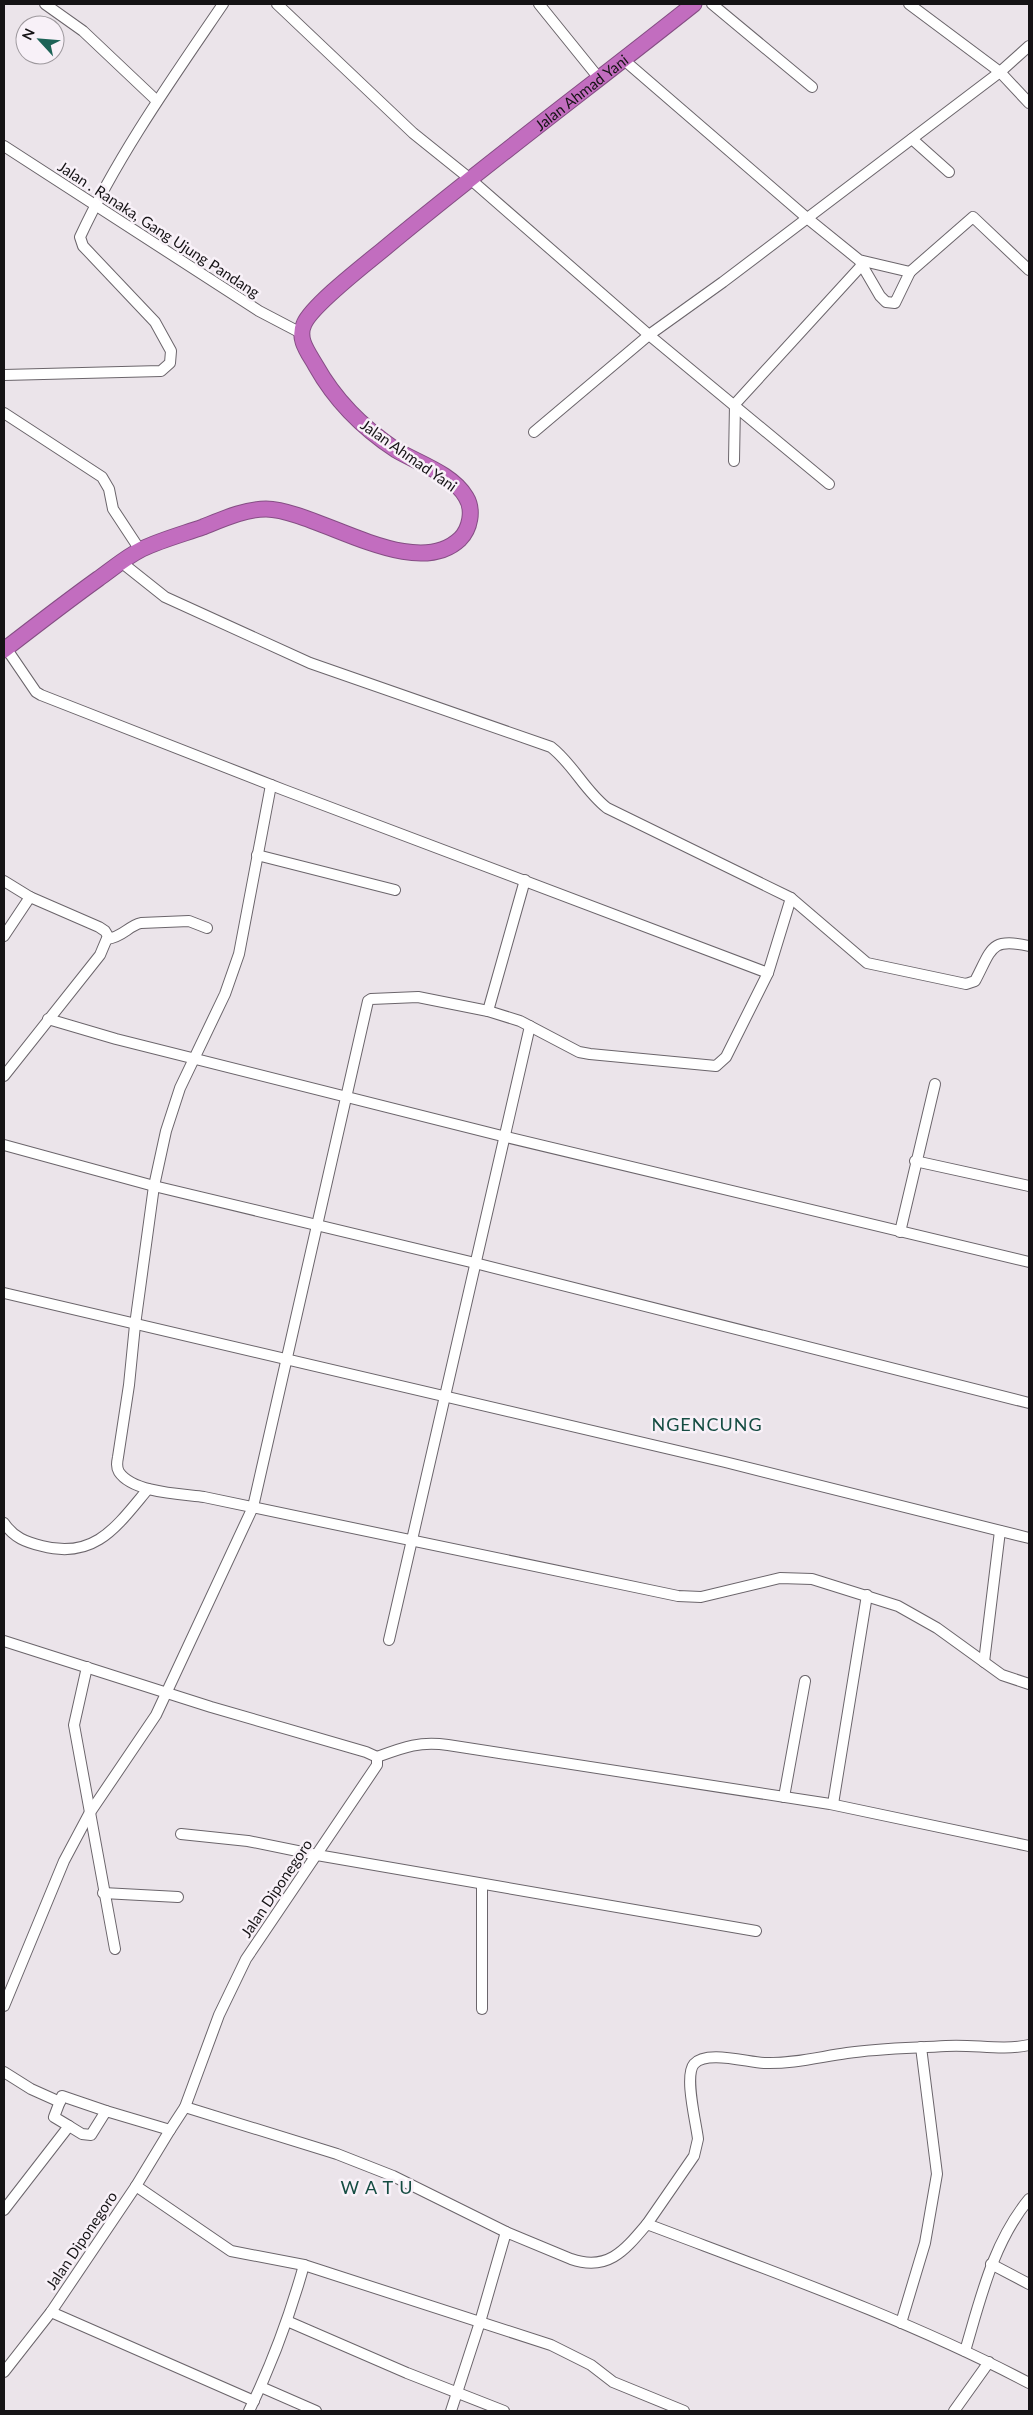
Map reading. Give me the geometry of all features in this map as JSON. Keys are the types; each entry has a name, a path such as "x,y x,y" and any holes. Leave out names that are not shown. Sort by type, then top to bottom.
{"highway":[{"name":"Jalan Ahmad Yani","path":"5,649 121,562 140,550 230,517 266,509 278,511 330,527 381,547 414,553 434,551 450,546 460,539 470,519 471,506 465,494 443,477 394,448 346,410 328,387 305,348 301,333 306,319 344,283 469,178 694,4"}],"street":[{"path":"45,4 83,30 157,101"},
{"path":"4,375 161,372 170,363 171,351 155,322 83,246 80,237 94,206 157,101 223,4"},
{"path":"277,4 414,133 469,178 649,335 735,404 829,484"},
{"path":"539,4 598,77"},
{"path":"712,4 812,87"},
{"path":"909,4 1000,72 1029,103"},
{"path":"534,432 649,335 912,139 1000,72 1029,46"},
{"path":"624,60 860,262 880,296 886,302 892,304 899,298 910,272 972,217 1029,270"},
{"path":"912,139 949,172"},
{"name":"Jalan . Ranaka, Gang Ujung Pandang","path":"4,146 259,311 301,333"},
{"path":"860,262 910,272"},
{"path":"734,461 735,404 860,262"},
{"path":"4,413 102,477 109,489 113,509 140,550"},
{"path":"121,562 165,597 310,663 551,747 563,757 597,800 607,808 791,898 867,963 966,984 975,981 990,952 998,945 1010,942 1029,946"},
{"path":"5,649 36,692 41,695 271,785 768,973"},
{"path":"271,785 240,954 225,994 180,1088 166,1131 154,1186 117,1467 125,1478 148,1489 253,1507 678,1596 701,1597 780,1578 812,1579 898,1606 920,1618 1002,1675 1029,1684"},
{"path":"257,855 395,890"},
{"path":"488,1011 525,880"},
{"path":"4,881 30,897 99,927 106,931 107,939 93,965 4,1076"},
{"path":"4,936 30,897"},
{"path":"4,2006 64,1861 89,1814 142,1738 166,1692 253,1507 315,1225 366,1005 370,999 418,997 488,1011 507,1016 530,1026 578,1052 716,1066 726,1057 768,973 791,898"},
{"path":"107,939 118,937 131,927 141,923 189,921 207,928"},
{"path":"48,1019 195,1059 1029,1262"},
{"path":"389,1640 530,1026"},
{"path":"900,1232 915,1161 935,1084"},
{"path":"4,1144 154,1186 475,1263 1029,1403"},
{"path":"915,1161 1029,1186"},
{"path":"4,1293 715,1460 1029,1538"},
{"path":"4,1523 21,1541 56,1550 76,1550 100,1540 111,1531 148,1489"},
{"path":"984,1662 1000,1532"},
{"path":"833,1804 867,1595"},
{"path":"4,1640 377,1757 411,1744 430,1742 833,1804 1029,1846"},
{"path":"87,1667 74,1725 115,1949"},
{"path":"784,1797 805,1681"},
{"name":"Jalan Diponegoro","path":"4,2372 51,2312 136,2186 185,2107 235,1979 246,1958 375,1771 377,1757"},
{"path":"182,1834 248,1841 317,1855 756,1931"},
{"path":"482,1884 482,2009"},
{"path":"104,1892 178,1897"},
{"path":"185,2107 337,2154 393,2176 506,2232 571,2259 594,2263 607,2261 617,2256 647,2224 694,2156 698,2139 689,2080 692,2067 697,2061 706,2057 791,2063 848,2052 952,2045 1016,2048 1029,2045"},
{"path":"901,2323 925,2243 938,2174 921,2047"},
{"path":"4,2072 31,2089 60,2102"},
{"path":"106,2111 91,2135 82,2134 54,2117 62,2096 65,2096 106,2111 170,2130"},
{"path":"4,2210 70,2126"},
{"path":"136,2186 232,2251 304,2265 570,2352 592,2365 613,2382 684,2411"},
{"path":"966,2351 991,2264 1008,2230 1029,2199"},
{"path":"647,2224 901,2323 966,2351 1029,2383"},
{"path":"451,2411 458,2394 506,2232"},
{"path":"991,2264 1029,2284"},
{"path":"249,2411 261,2387 287,2322 304,2265"},
{"path":"51,2312 254,2401"},
{"path":"287,2322 458,2394 504,2411"},
{"path":"954,2411 989,2362"},
{"path":"261,2387 316,2411"}],"district":[{"name":"NGENCUNG","path":"707,1424"},
{"name":"W A T U","path":"377,2187"}]}
